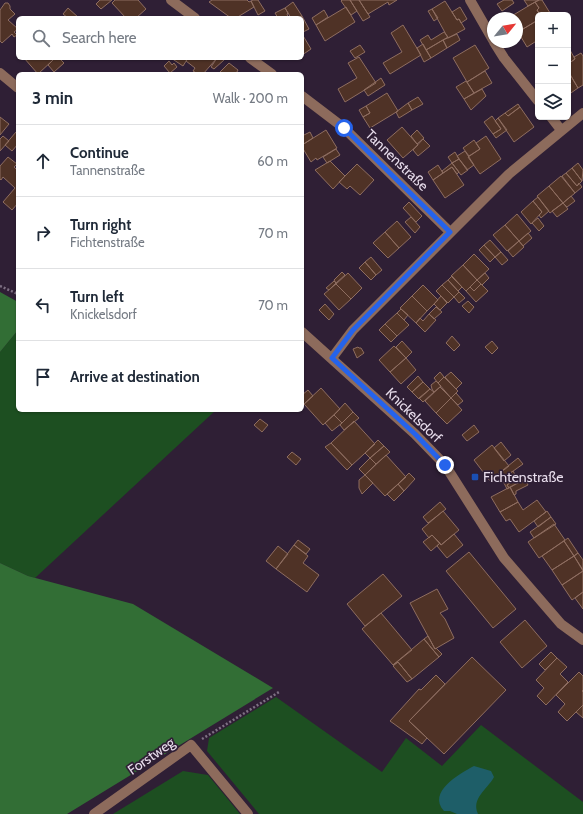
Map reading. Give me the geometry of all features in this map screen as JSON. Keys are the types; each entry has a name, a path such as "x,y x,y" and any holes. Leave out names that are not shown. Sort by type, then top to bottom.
{"street":[{"path":"170,0 192,16"},
{"path":"470,0 487,29"},
{"path":"498,48 504,58 535,97"},
{"path":"253,60 269,72"},
{"path":"0,73 16,86"},
{"name":"Tannenstraße","path":"304,98 344,128 450,232"},
{"path":"332,358 353,330 509,174 583,113"},
{"path":"553,120 561,130"},
{"name":"Knickelsdorf","path":"304,334 415,434 445,465 504,558 561,624 583,640"},
{"name":"Forstweg","path":"94,814 191,745 248,814"}],"path":[{"path":"0,286 16,293"},
{"path":"191,745 279,692"}],"green space":[{"path":"0,292 16,301 16,332 0,352"},
{"path":"16,332 16,412 214,412 35,578 0,563 0,352"},
{"path":"0,563 28,576 133,604 273,688 67,814 0,814"},
{"path":"276,697 382,772 406,738 442,766 481,725 583,802 583,814 259,814 207,751 209,738"},
{"path":"183,771 208,775 240,814 113,814"}],"shaded area":[{"path":"474,766 491,771 494,777 478,799 476,808 478,814 457,814 450,811 444,811 440,804 439,797 442,791 453,779"}],"building":[{"path":"100,0 112,0 101,9 96,4"},
{"path":"115,0 138,0 146,9 138,16 124,16 112,3"},
{"path":"212,0 247,0 249,2 251,1 254,7 239,16 228,16 209,2"},
{"path":"258,0 265,11 258,15 251,1"},
{"path":"350,0 357,11 351,15 341,1"},
{"path":"350,0 359,0 370,17 363,21"},
{"path":"359,0 397,0 389,5 388,2 368,14"},
{"path":"504,0 512,0 514,3 502,11 497,4"},
{"path":"524,0 539,0 528,6"},
{"path":"542,0 549,12 538,12 537,10 539,8 535,2"},
{"path":"445,1 457,20 459,19 465,29 448,38 432,9"},
{"path":"293,2 302,16 290,16 285,8"},
{"path":"535,2 539,8 537,10 538,12 535,12 535,22 523,29 523,12 518,12"},
{"path":"5,3 8,3 10,9 15,14 8,20 16,27 16,30 14,32 16,36 14,37 12,34 2,43 0,41 0,10"},
{"path":"346,7 355,22 325,41 316,25"},
{"path":"460,7 467,19 461,23 452,12"},
{"path":"68,8 77,16 66,16 63,14"},
{"path":"285,8 288,13 288,16 277,16 275,13"},
{"path":"432,9 438,18 434,21 428,11"},
{"path":"324,10 328,17 316,25 312,18"},
{"path":"304,20 309,29 304,32"},
{"path":"535,22 535,42 527,47 523,40 523,29"},
{"path":"403,25 421,55 390,74 383,63 402,52 391,33"},
{"path":"444,32 448,37 426,50 420,40 428,35 431,40"},
{"path":"457,34 460,40 447,48 443,40"},
{"path":"304,37 311,49 304,54"},
{"path":"443,40 447,48 431,58 426,50"},
{"path":"423,44 431,58 424,62 417,48"},
{"path":"360,45 365,52 355,58 350,51"},
{"path":"475,45 489,68 467,82 453,58"},
{"path":"571,52 575,59 571,62"},
{"path":"581,53 583,56 583,85 578,88 571,76 571,62 575,59 574,57"},
{"path":"359,57 376,83 345,102 338,89 357,78 348,63"},
{"path":"26,60 53,60 40,72 36,72"},
{"path":"53,60 61,60 64,63 54,72 48,65"},
{"path":"174,60 187,60 183,66"},
{"path":"215,60 205,72 195,72 193,71 195,68 186,61"},
{"path":"216,60 224,60 214,69 211,67"},
{"path":"169,61 172,65 174,63 177,67 169,72 164,66"},
{"path":"229,63 238,70 237,72 220,72"},
{"path":"485,71 492,83 474,93 467,82"},
{"path":"571,76 578,88 571,93"},
{"path":"381,78 385,85 368,96 364,90"},
{"path":"466,81 474,93 464,99 456,87"},
{"path":"482,89 486,96 471,110 464,99"},
{"path":"387,93 398,111 370,128 363,117 370,113 366,106"},
{"path":"418,97 423,104 412,110 408,103"},
{"path":"408,103 412,110 399,118 396,112"},
{"path":"518,104 520,107 508,116 505,113"},
{"path":"366,106 370,113 363,117 359,110"},
{"path":"520,107 534,127 514,142 498,118 505,113 508,116"},
{"path":"492,116 501,129 493,134 484,122"},
{"path":"0,117 9,124 0,135"},
{"path":"498,118 507,130 496,138 493,134 501,129 495,121"},
{"path":"402,127 418,145 403,158 387,140"},
{"path":"326,130 337,148 311,162 304,150 304,144"},
{"path":"417,130 424,138 417,144 411,136"},
{"path":"16,132 16,146 12,151 5,145"},
{"path":"310,132 313,138 304,144 304,135"},
{"path":"3,136 9,141 0,151 0,139"},
{"path":"486,136 501,159 480,174 468,157 480,149 476,143"},
{"path":"423,139 430,146 418,156 413,150"},
{"path":"474,140 480,149 469,156 463,148"},
{"path":"336,149 340,155 327,163 323,157"},
{"path":"465,151 474,165 467,170 457,156"},
{"path":"455,152 459,159 452,163 448,157"},
{"path":"8,157 16,163 14,167 16,169 16,205 12,210 3,202 15,188 3,177 1,180 0,179 0,166"},
{"path":"459,159 468,170 461,175 452,163"},
{"path":"330,161 345,176 333,189 315,170"},
{"path":"452,163 459,172 457,174 452,167 443,173 442,171"},
{"path":"578,163 583,170 582,181 572,168"},
{"path":"357,164 374,180 360,195 350,186 347,189 339,182"},
{"path":"438,165 443,173 433,180 428,172"},
{"path":"452,167 464,185 445,198 433,180"},
{"path":"572,168 582,181 577,186 566,173"},
{"path":"566,173 577,186 579,183 582,187 575,193 562,176"},
{"path":"561,176 575,193 563,203 549,186"},
{"path":"549,186 563,203 550,213 537,196"},
{"path":"571,196 575,201 567,207 563,203"},
{"path":"538,197 549,211 541,218 539,215 542,212 533,201"},
{"path":"533,201 542,212 531,224 521,212"},
{"path":"409,202 422,216 416,222 403,208"},
{"path":"563,203 568,209 557,217 552,211"},
{"path":"517,214 531,231 519,241 505,225"},
{"path":"411,217 420,227 415,233 405,222"},
{"path":"538,218 544,226 539,231 532,223"},
{"path":"397,221 411,237 399,248 385,232"},
{"path":"505,225 519,241 507,251 493,235"},
{"path":"385,232 399,248 388,258 373,243"},
{"path":"528,233 532,238 523,246 519,241"},
{"path":"490,240 501,252 495,257 484,245"},
{"path":"519,241 524,247 513,257 508,251"},
{"path":"484,245 495,257 490,262 479,250"},
{"path":"501,252 508,260 502,265 495,257"},
{"path":"474,254 489,269 477,280 463,265"},
{"path":"371,257 382,270 376,275 365,262"},
{"path":"365,262 376,275 371,280 359,268"},
{"path":"463,265 477,280 466,291 451,276"},
{"path":"342,272 345,275 336,283 334,280"},
{"path":"348,273 362,288 351,299 336,284"},
{"path":"485,273 489,278 482,285 477,280"},
{"path":"452,276 462,287 458,291 448,280"},
{"path":"448,280 459,292 454,297 442,285"},
{"path":"477,280 481,284 474,291 470,287"},
{"path":"334,281 336,283 329,290 326,288"},
{"path":"336,284 351,299 339,310 324,294"},
{"path":"481,284 488,291 476,302 466,291 470,287 474,291"},
{"path":"423,285 438,300 427,311 412,296"},
{"path":"442,285 454,297 448,303 436,291"},
{"path":"459,292 465,298 459,303 454,297"},
{"path":"412,296 427,311 416,323 400,308"},
{"path":"441,296 447,303 440,310 434,304"},
{"path":"468,301 474,307 469,313 462,306"},
{"path":"325,304 334,314 329,320 319,310"},
{"path":"436,307 442,312 434,319 429,314"},
{"path":"401,309 408,315 404,320 397,313"},
{"path":"397,313 409,325 397,336 385,324"},
{"path":"429,314 436,320 425,332 416,323 420,318 423,321"},
{"path":"385,324 397,336 391,342 379,330"},
{"path":"452,336 460,345 454,351 446,343"},
{"path":"402,341 412,352 406,358 396,347"},
{"path":"492,341 498,348 492,354 485,347"},
{"path":"394,346 406,358 390,372 379,360"},
{"path":"358,347 361,348 364,353 357,358 353,349"},
{"path":"406,358 416,370 401,384 390,372"},
{"path":"440,372 444,377 438,383 434,378"},
{"path":"451,372 462,383 456,389 445,377"},
{"path":"418,376 423,382 412,392 407,387"},
{"path":"444,377 458,391 451,398 438,383"},
{"path":"436,381 441,386 434,392 431,385"},
{"path":"423,382 430,389 419,399 412,392"},
{"path":"440,387 451,398 436,413 425,401"},
{"path":"321,388 340,409 323,425 304,404"},
{"path":"430,389 434,392 423,402 419,398"},
{"path":"308,390 313,396 304,404 304,393"},
{"path":"456,393 463,401 458,405 451,398"},
{"path":"451,398 462,410 447,424 436,413"},
{"path":"345,403 353,412 342,423 334,415"},
{"path":"353,412 359,418 344,430 340,425"},
{"path":"334,415 342,423 332,431 325,423"},
{"path":"260,419 268,425 262,432 254,425"},
{"path":"354,421 375,444 352,465 331,443"},
{"path":"474,425 479,432 467,441 462,435"},
{"path":"378,440 384,446 370,458 365,453"},
{"path":"501,442 511,455 504,461 494,448"},
{"path":"331,443 352,465 347,470 325,447"},
{"path":"492,445 509,466 490,481 474,460"},
{"path":"384,446 390,452 376,464 370,458"},
{"path":"292,452 301,459 296,465 287,457"},
{"path":"386,455 406,477 385,496 365,475"},
{"path":"370,458 376,464 365,475 359,469"},
{"path":"518,458 523,464 502,479 498,474"},
{"path":"513,471 517,478 507,485 509,488 507,489 502,479"},
{"path":"409,473 415,479 404,491 398,484"},
{"path":"521,474 525,479 509,488 507,485"},
{"path":"365,475 373,483 362,494 359,488 359,480"},
{"path":"525,479 528,485 516,491 516,494 514,495 510,487"},
{"path":"398,484 404,491 394,501 387,494"},
{"path":"510,487 518,502 500,512 491,497"},
{"path":"537,500 546,512 519,532 510,519 506,521 500,512 518,502 523,510"},
{"path":"440,502 446,509 428,523 423,517"},
{"path":"443,511 459,530 441,545 432,535 429,538 422,529"},
{"path":"547,511 551,517 538,527 534,521"},
{"path":"551,517 556,524 534,538 530,532"},
{"path":"554,524 565,540 539,558 528,542"},
{"path":"454,534 463,545 447,558 437,546 440,543 441,545"},
{"path":"432,535 440,543 431,551 423,542"},
{"path":"568,538 578,553 574,556 564,541"},
{"path":"298,540 310,549 306,554 294,545"},
{"path":"564,541 574,556 552,570 542,556"},
{"path":"294,545 308,556 303,563 319,575 307,592 276,569"},
{"path":"278,546 288,554 276,569 266,561"},
{"path":"469,552 516,609 493,628 446,571"},
{"path":"578,553 583,560 583,570 574,556"},
{"path":"574,556 583,571 562,585 552,570"},
{"path":"583,571 583,592 572,600 562,585"},
{"path":"383,574 402,596 365,626 347,604"},
{"path":"437,589 448,609 440,613 445,619 454,638 435,649 410,603"},
{"path":"583,592 583,609 575,598"},
{"path":"381,613 412,650 393,665 362,629"},
{"path":"525,620 547,646 522,668 500,642"},
{"path":"428,636 435,649 436,648 442,654 439,657 424,639"},
{"path":"424,639 439,657 412,679 398,662 393,665"},
{"path":"551,652 557,658 545,670 539,664"},
{"path":"472,657 506,690 444,754 409,721"},
{"path":"557,658 567,667 560,674 568,682 546,705 537,696 544,688 536,680"},
{"path":"398,662 412,679 407,682 393,666"},
{"path":"579,672 583,676 583,705 567,721 558,712 565,704 556,695"},
{"path":"436,675 445,684 409,721 427,738 422,744 390,721 419,689 421,690"},
{"path":"583,705 583,718 576,712"}],"place":[{"name":"Fichtenstraße","path":"475,477"}],"route":[{"path":"344,128 450,232 353,330 332,358 415,434 445,465"}]}
